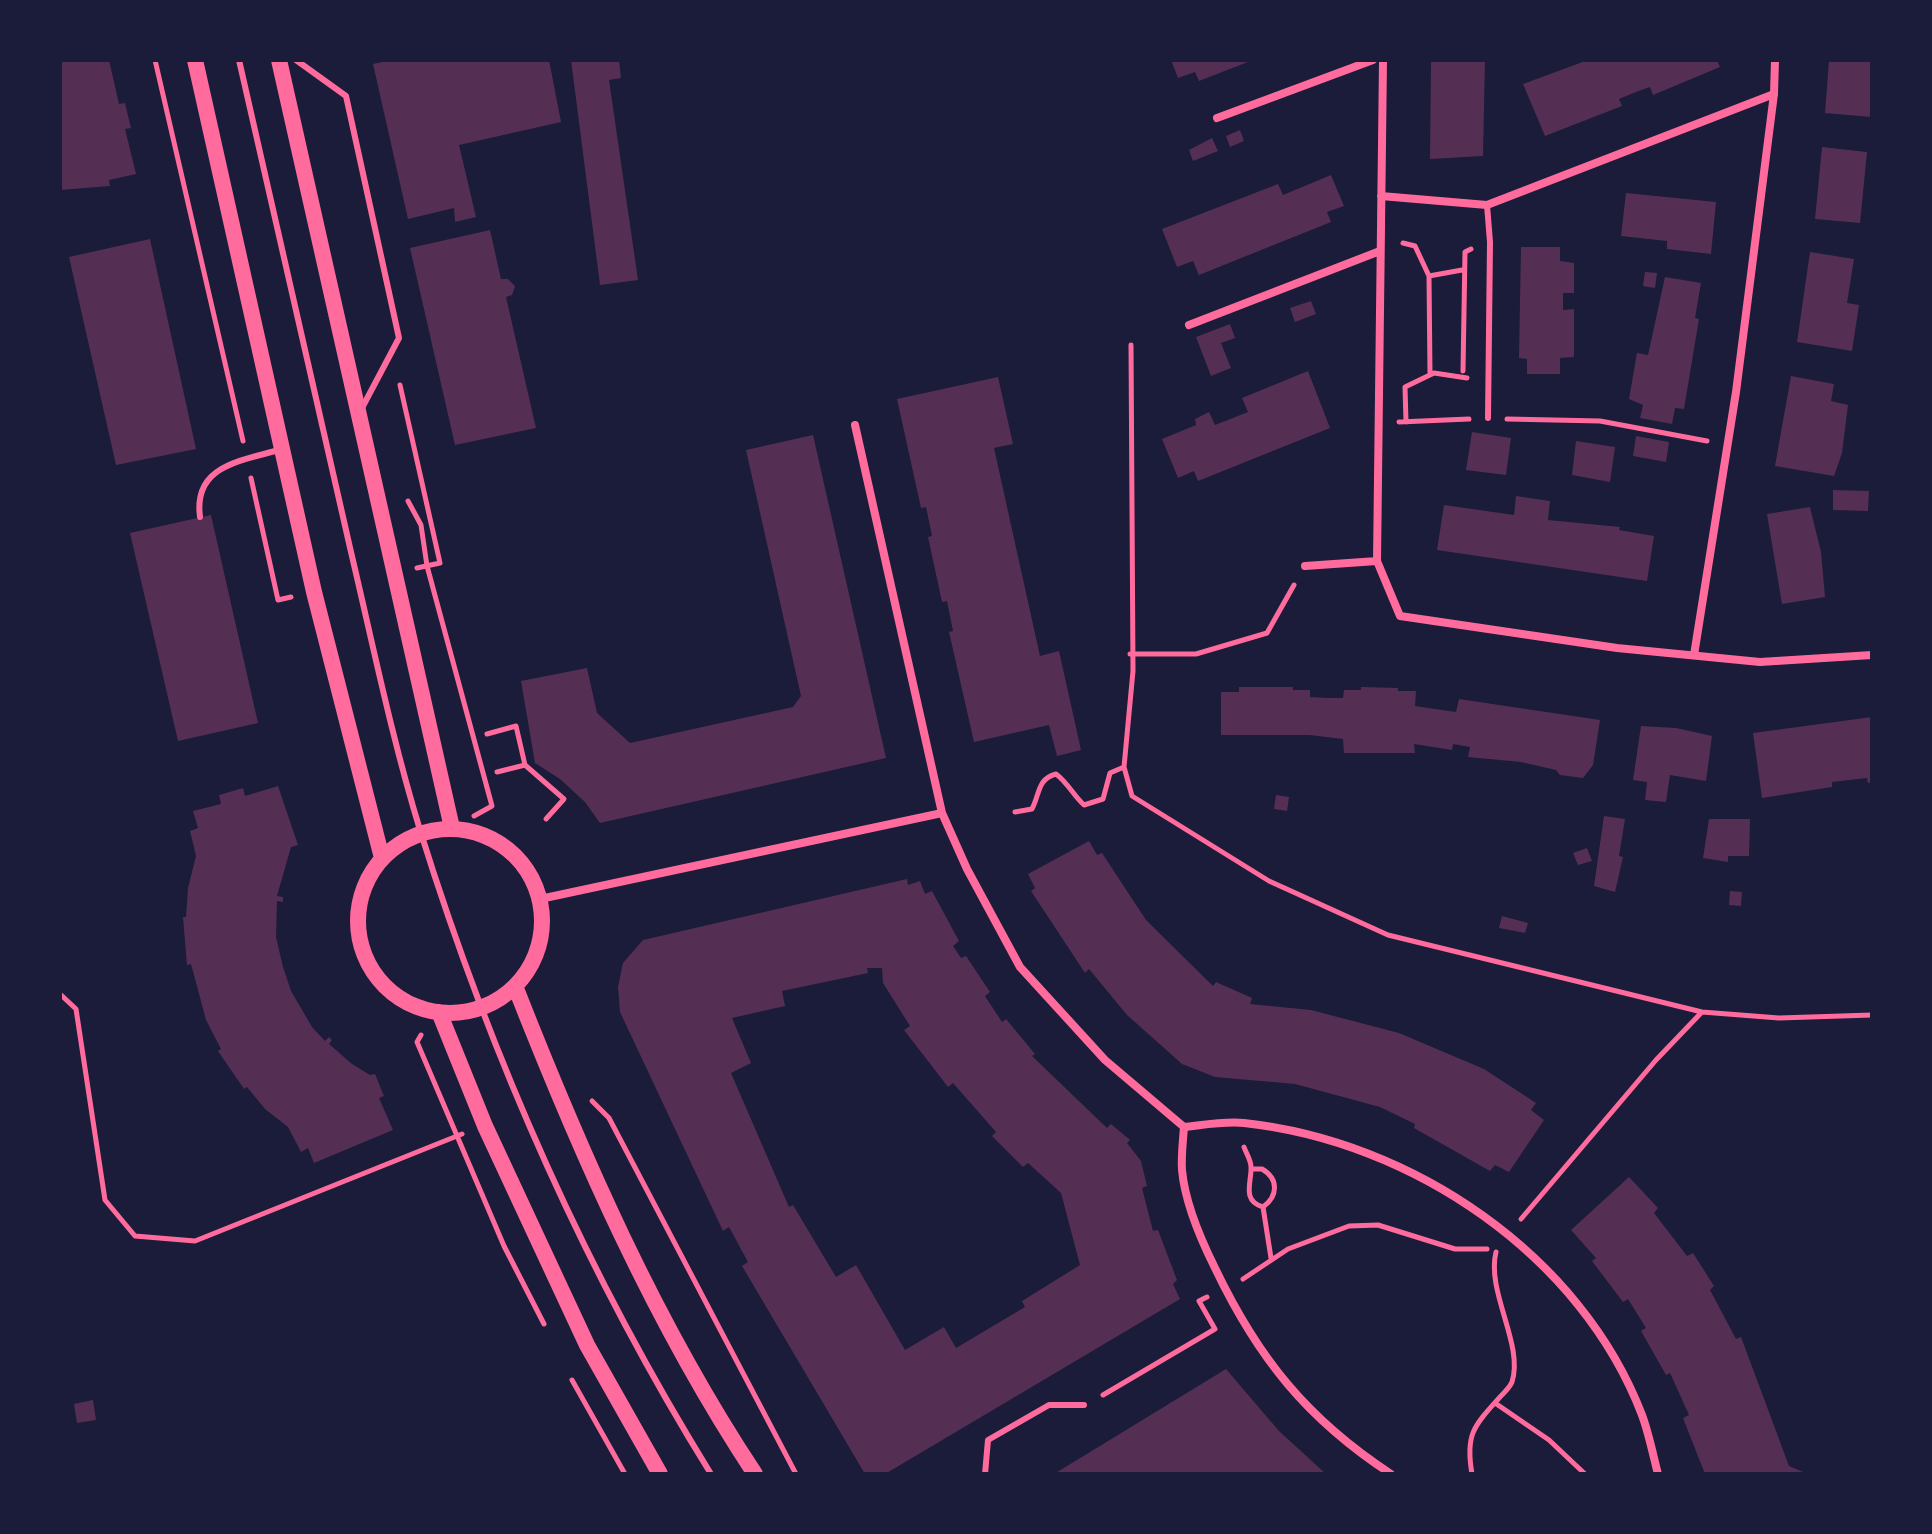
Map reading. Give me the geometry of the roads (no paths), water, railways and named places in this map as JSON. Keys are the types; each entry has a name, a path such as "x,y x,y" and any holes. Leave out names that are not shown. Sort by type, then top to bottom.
{"main road":[{"path":"195,60 314,592 382,858"},
{"path":"279,60 452,828"},
{"path":"452,828 476,832 498,842 517,857 531,877 540,899 543,922 540,944 532,965 515,986 481,1008 439,1012 413,1005 392,993 376,976 364,955 358,933 359,909 365,886 382,858 421,833 452,828"},
{"path":"515,986 556,1093 637,1266 755,1474"},
{"path":"439,1012 485,1126 587,1345 660,1474"}],"street":[{"path":"1217,118 1373,60"},
{"path":"1383,60 1377,561 1400,616 1617,648 1760,662 1872,655"},
{"path":"1694,655 1728,445 1774,94 1775,60"},
{"path":"1381,196 1487,205 1774,94"},
{"path":"1189,325 1380,251"},
{"path":"855,425 942,813 967,869 1020,967 1105,1060 1184,1127 1242,1122 1328,1139 1396,1164 1437,1185 1508,1234 1566,1291 1611,1354 1642,1415 1658,1474"},
{"path":"1305,566 1377,561"},
{"path":"540,899 942,813"},
{"path":"1184,1127 1182,1171 1200,1237 1242,1325 1293,1392 1338,1437 1391,1474"}],"lane":[{"path":"239,60 370,636 421,833 481,1008 561,1195 613,1300 711,1474"},
{"path":"296,60 346,96 399,338 358,414"},
{"path":"1487,205 1488,418"},
{"path":"200,517 198,500 203,484 217,471 282,449"},
{"path":"985,1474 988,1440 1049,1405 1084,1405"}]}
